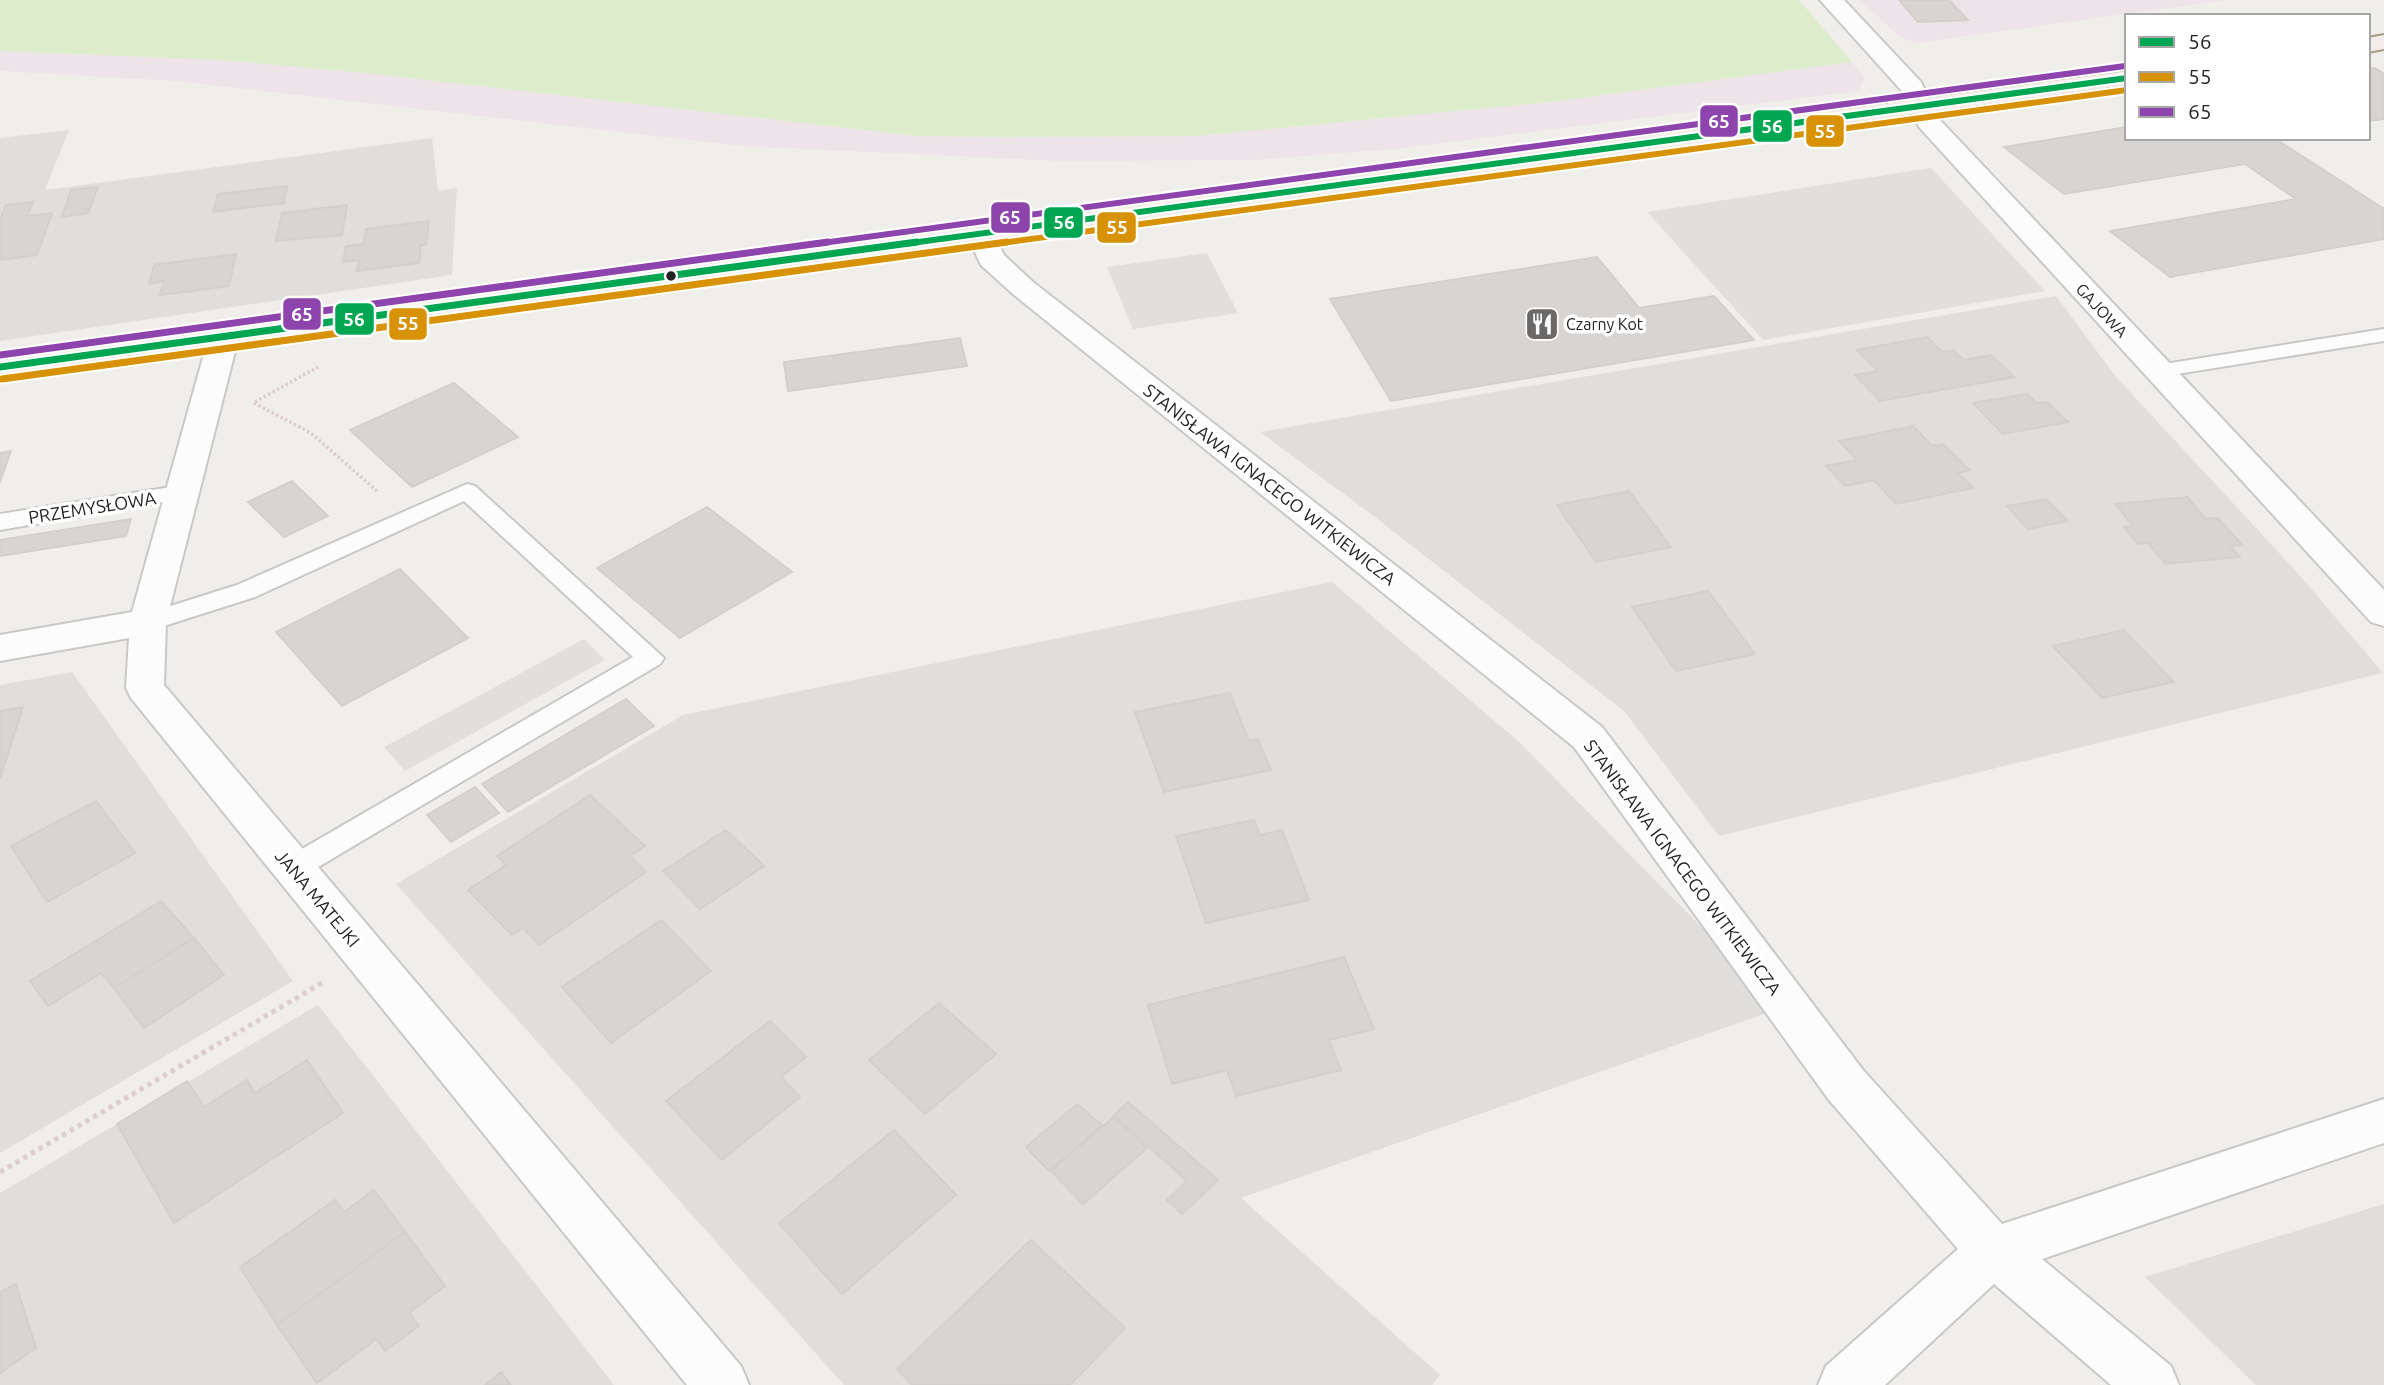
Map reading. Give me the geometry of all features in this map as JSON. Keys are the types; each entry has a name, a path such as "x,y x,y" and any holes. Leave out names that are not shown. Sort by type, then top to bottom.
{"main road":[{"path":"0,367 2125,78"}],"street":[{"name":"GAJOWA","path":"1831,0 1912,87 1927,122 2384,613"},
{"name":"STANISŁAWA IGNACEGO WITKIEWICZA","path":"980,233 991,259 1023,288 1588,737 1846,1085 1993,1251 2152,1385"},
{"name":"JANA MATEJKI","path":"225,337 148,622 145,688 722,1385"},
{"path":"0,648 148,622"},
{"path":"1844,1385 1993,1251 2384,1121"}],"lane":[{"path":"2158,371 2384,335"},
{"path":"148,622 246,592 467,491 651,658 293,868"},
{"name":"PRZEMYSŁOWA","path":"0,522 184,492"}],"path":[{"path":"253,403 311,433 408,518"},
{"path":"0,1172 322,983"}],"shaded area":[{"path":"1860,0 2227,0 1917,43 1901,38"},
{"path":"0,51 222,60 365,73 917,136 1196,136 1550,102 1852,62 1865,79 1858,90 1850,92 1394,149 1255,160 1060,161 742,146 175,81 0,71"},
{"path":"69,130 45,190 432,138 438,191 457,188 452,275 0,341 0,138"},
{"path":"1931,168 2045,291 1763,340 1647,212"},
{"path":"1207,253 1238,313 1133,329 1107,267"},
{"path":"2056,296 2116,377 2295,570 2383,673 1719,836 1624,711 1371,514 1260,432"},
{"path":"1332,582 1518,741 1781,1008 1241,1198 1440,1375 1432,1385 844,1385 396,884 683,715"},
{"path":"584,639 605,660 405,771 384,747"},
{"path":"72,672 293,981 0,1153 0,685"},
{"path":"318,1005 614,1385 0,1385 0,1193"},
{"path":"2384,1204 2384,1385 2256,1385 2145,1277"}],"green space":[{"path":"0,0 1799,0 1852,62 1550,102 1196,136 917,136 365,73 222,60 0,51"}],"building":[{"path":"1899,0 1949,0 1968,20 1918,22"},
{"path":"2375,68 2384,74 2384,119 2370,121 2370,69"},
{"path":"2125,127 2125,140 2277,140 2384,209 2384,239 2170,277 2110,231 2296,199 2245,164 2064,194 2004,147"},
{"path":"287,186 284,203 213,212 218,194"},
{"path":"98,187 88,213 62,217 71,190"},
{"path":"33,202 27,216 52,213 37,255 0,260 0,220 6,205"},
{"path":"347,205 342,235 276,241 282,213"},
{"path":"429,221 426,245 421,245 419,263 357,271 359,260 343,262 346,246 363,244 366,229"},
{"path":"236,254 229,286 160,295 164,281 149,284 154,265"},
{"name":"Czarny Kot","path":"1597,257 1639,308 1714,296 1754,340 1391,401 1330,299"},
{"path":"1927,337 1942,352 1953,350 1964,360 1991,355 2014,377 1880,401 1855,375 1878,371 1857,350"},
{"path":"960,338 967,366 788,391 784,362"},
{"path":"454,383 518,437 412,487 350,430"},
{"path":"2027,394 2037,403 2047,402 2068,422 2003,434 1973,403"},
{"path":"1913,426 1932,446 1943,444 1970,470 1958,473 1973,488 1896,504 1874,480 1845,486 1826,466 1857,460 1839,441"},
{"path":"11,451 0,482 0,453"},
{"path":"292,481 328,516 284,537 248,502"},
{"path":"1629,491 1671,547 1596,562 1557,505"},
{"path":"2187,497 2206,519 2218,518 2242,545 2230,546 2240,557 2165,564 2148,543 2138,544 2124,527 2133,526 2115,504"},
{"path":"2046,499 2068,521 2028,529 2007,506"},
{"path":"707,507 792,572 680,638 597,568"},
{"path":"131,519 126,536 0,556 0,540"},
{"path":"400,569 468,638 342,706 276,632"},
{"path":"1708,591 1755,654 1676,671 1632,607"},
{"path":"2123,630 2174,682 2102,698 2053,646"},
{"path":"1230,693 1249,741 1258,739 1271,770 1164,792 1135,712"},
{"path":"626,699 654,726 508,812 482,784"},
{"path":"23,707 1,776 0,777 0,711"},
{"path":"475,787 499,813 451,842 427,815"},
{"path":"590,795 645,846 630,856 646,872 539,945 523,928 512,935 468,890 506,865 497,856"},
{"path":"96,801 135,853 47,902 11,846"},
{"path":"1254,820 1260,835 1282,830 1309,900 1206,923 1176,836"},
{"path":"726,830 764,866 700,909 663,871"},
{"path":"161,901 194,938 114,988 101,973 48,1006 30,981"},
{"path":"661,920 711,971 611,1043 562,987"},
{"path":"194,938 224,975 144,1028 114,988"},
{"path":"1344,957 1374,1029 1329,1040 1341,1070 1236,1096 1227,1070 1172,1084 1148,1005"},
{"path":"939,1003 996,1054 925,1114 869,1060"},
{"path":"770,1021 806,1057 781,1077 800,1097 722,1160 666,1101"},
{"path":"307,1060 343,1113 174,1223 117,1124 187,1081 204,1107 247,1080 255,1093"},
{"path":"1128,1102 1218,1180 1182,1214 1167,1200 1187,1181 1114,1115"},
{"path":"1077,1104 1102,1125 1049,1171 1026,1147"},
{"path":"1114,1117 1147,1148 1083,1204 1051,1171"},
{"path":"894,1130 956,1195 842,1294 779,1223"},
{"path":"374,1190 405,1232 277,1325 240,1267 335,1200 344,1212"},
{"path":"405,1232 445,1286 409,1313 419,1326 385,1351 376,1339 317,1383 277,1325"},
{"path":"1031,1240 1125,1328 1070,1385 912,1385 897,1369"},
{"path":"16,1284 36,1348 0,1373 0,1292"},
{"path":"501,1372 511,1385 485,1385"}],"transit line":[{"name":"65","path":"0,355 2125,66"},
{"name":"56","path":"0,367 2125,78"},
{"name":"55","path":"2,379 2125,90"}],"place":[{"name":"Czarny Kot","path":"1542,324"}]}
